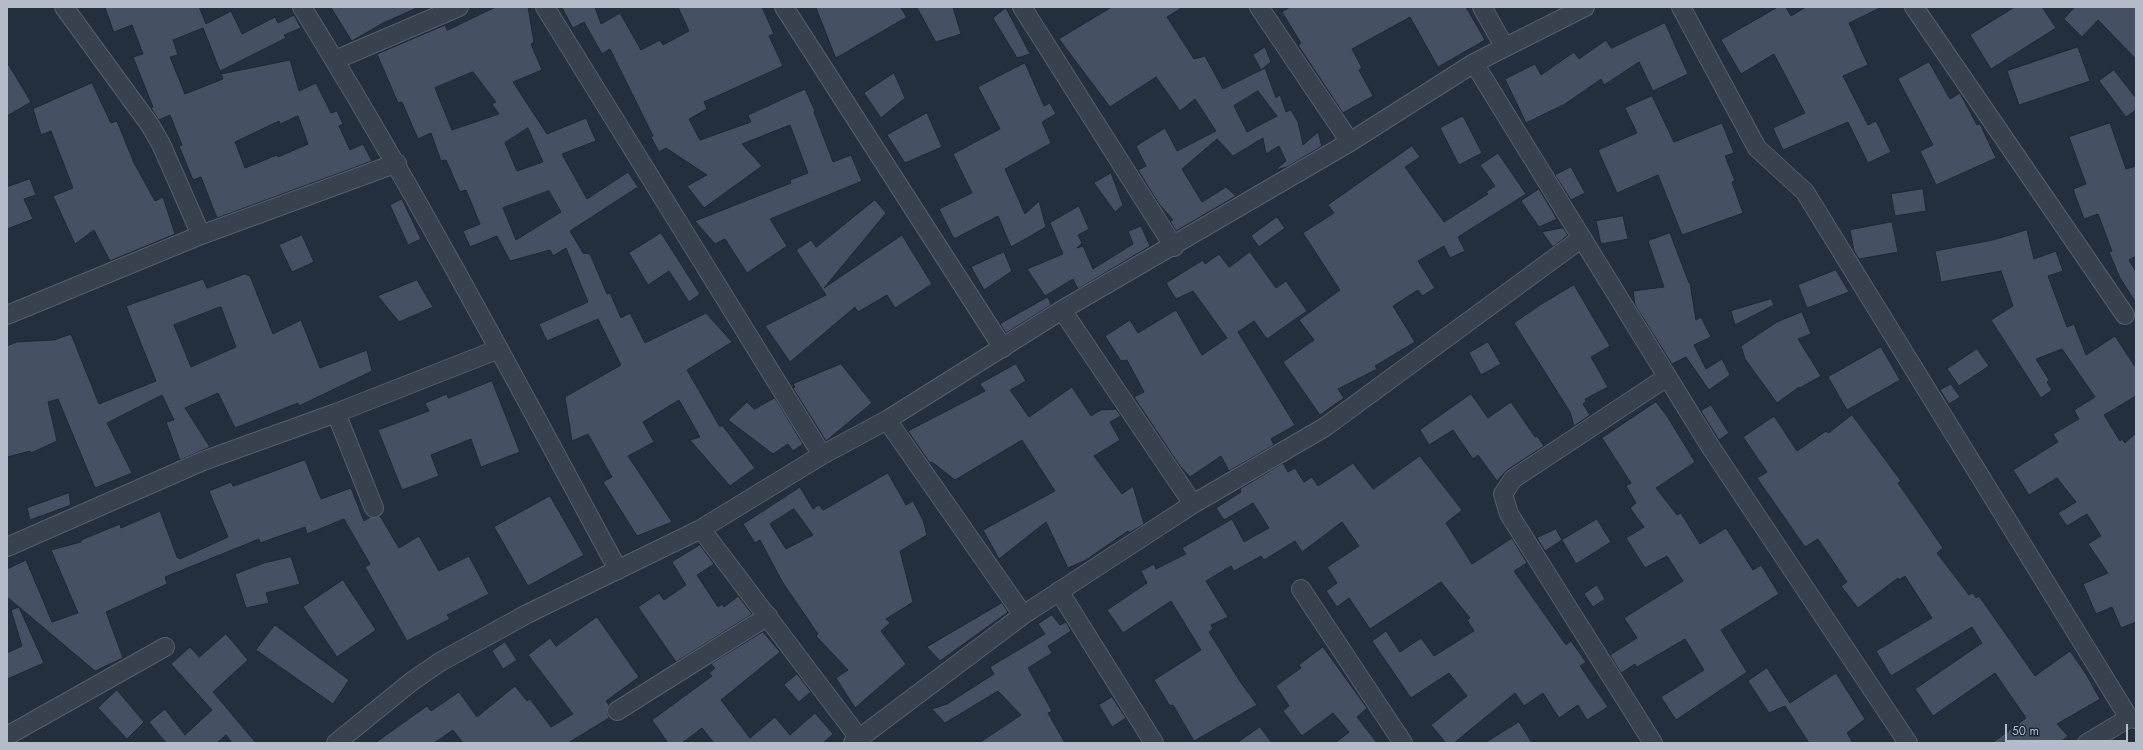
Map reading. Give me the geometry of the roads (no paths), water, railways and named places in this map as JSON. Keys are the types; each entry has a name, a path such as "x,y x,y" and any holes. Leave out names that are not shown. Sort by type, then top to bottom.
{"street":[{"path":"64,7 150,125 161,144 201,235"},
{"path":"302,7 397,163 618,570"},
{"path":"335,60 459,7"},
{"path":"545,7 822,455"},
{"path":"784,7 1003,348"},
{"path":"1022,7 1174,247"},
{"path":"1258,7 1350,142"},
{"path":"1482,7 1504,46"},
{"path":"336,743 411,682 440,662 527,614 701,529 822,455 887,420 1062,310 1174,247 1350,142 1474,63 1504,46 1585,7"},
{"path":"1681,7 1757,148 1805,192 2132,718 2087,743"},
{"path":"1914,7 2125,315"},
{"path":"1474,63 1710,446 1908,743"},
{"path":"7,314 201,235 397,163"},
{"path":"701,529 768,616 856,740 1023,615 1193,504 1325,427 1582,238"},
{"path":"1062,310 1193,504"},
{"path":"7,547 203,461 336,413 499,349"},
{"path":"1653,743 1509,514 1503,494 1513,479 1667,377"},
{"path":"336,413 374,508"},
{"path":"887,420 1023,615"},
{"path":"1301,589 1403,743"},
{"path":"1059,591 1154,743"},
{"path":"617,710 768,616"},
{"path":"12,743 7,737 166,647"}]}
